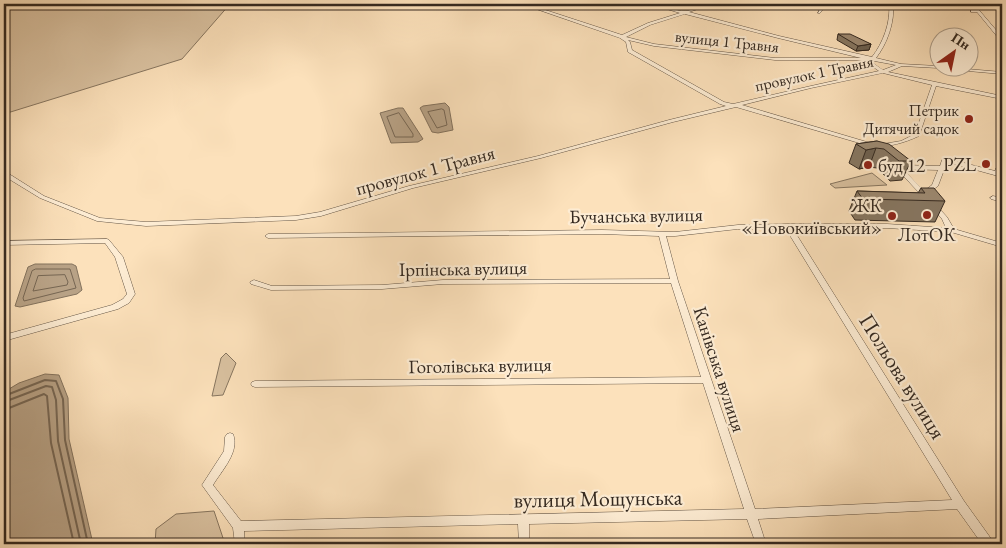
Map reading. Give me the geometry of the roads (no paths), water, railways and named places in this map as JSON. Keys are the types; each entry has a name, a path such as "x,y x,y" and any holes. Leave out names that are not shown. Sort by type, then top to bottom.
{"street":[{"name":"вулиця 1 Травня","path":"524,4 622,37 654,45 791,60 873,59"},
{"path":"652,4 873,59 901,65 928,66"},
{"path":"622,37 649,24 711,4"},
{"path":"819,12 825,4"},
{"path":"873,59 883,44 891,17 890,4"},
{"path":"972,11 978,11 1002,39"},
{"name":"провулок 1 Травня","path":"622,37 628,42 630,51 722,103 734,105"},
{"path":"865,60 884,72 934,85 1002,98"},
{"name":"провулок 1 Травня","path":"4,173 42,197 99,220 120,223 263,221 322,214 411,187 540,157 734,105 884,72 901,65"},
{"path":"978,71 1002,73"},
{"path":"734,105 877,146 902,142 917,135 934,85"},
{"path":"877,146 884,153"},
{"path":"892,160 945,218 951,230"},
{"path":"923,194 934,186 945,160 998,174 999,168 1002,169"},
{"path":"899,167 942,168"},
{"path":"993,198 1002,200"},
{"name":"Польова вулиця","path":"788,226 960,504 988,544"},
{"name":"Бучанська вулиця","path":"268,236 602,232 662,234 738,227 887,226 951,230 1002,245"},
{"name":"Канівська вулиця","path":"662,234 674,281 761,544"},
{"path":"4,243 108,241 120,258 131,294 126,301 115,307 4,338"},
{"name":"Ірпінська вулиця","path":"254,282 271,288 280,288 382,287 443,282 674,281"},
{"name":"Гоголівська вулиця","path":"255,384 706,380"},
{"path":"230,437 229,452 207,485 238,526 240,544"},
{"name":"вулиця Мощунська","path":"238,526 752,514 960,504"},
{"path":"523,520 524,544"}],"water":[{"path":"445,103 449,107 453,130 438,133 432,132 420,108"},
{"path":"403,108 423,139 418,142 391,143 380,113"},
{"path":"35,264 72,264 76,266 82,290 77,294 20,307 15,306 28,267"},
{"path":"45,374 59,375 68,398 69,439 93,544 4,544 4,392 19,383"}],"place":[{"name":"Петрик Дитячий садок","path":"969,119"},
{"name":"PZL","path":"986,164"},
{"name":"буд 12","path":"868,165"},
{"name":"ЛотОК","path":"927,215"},
{"name":"ЖК «Новокиївський»","path":"892,216"}]}
